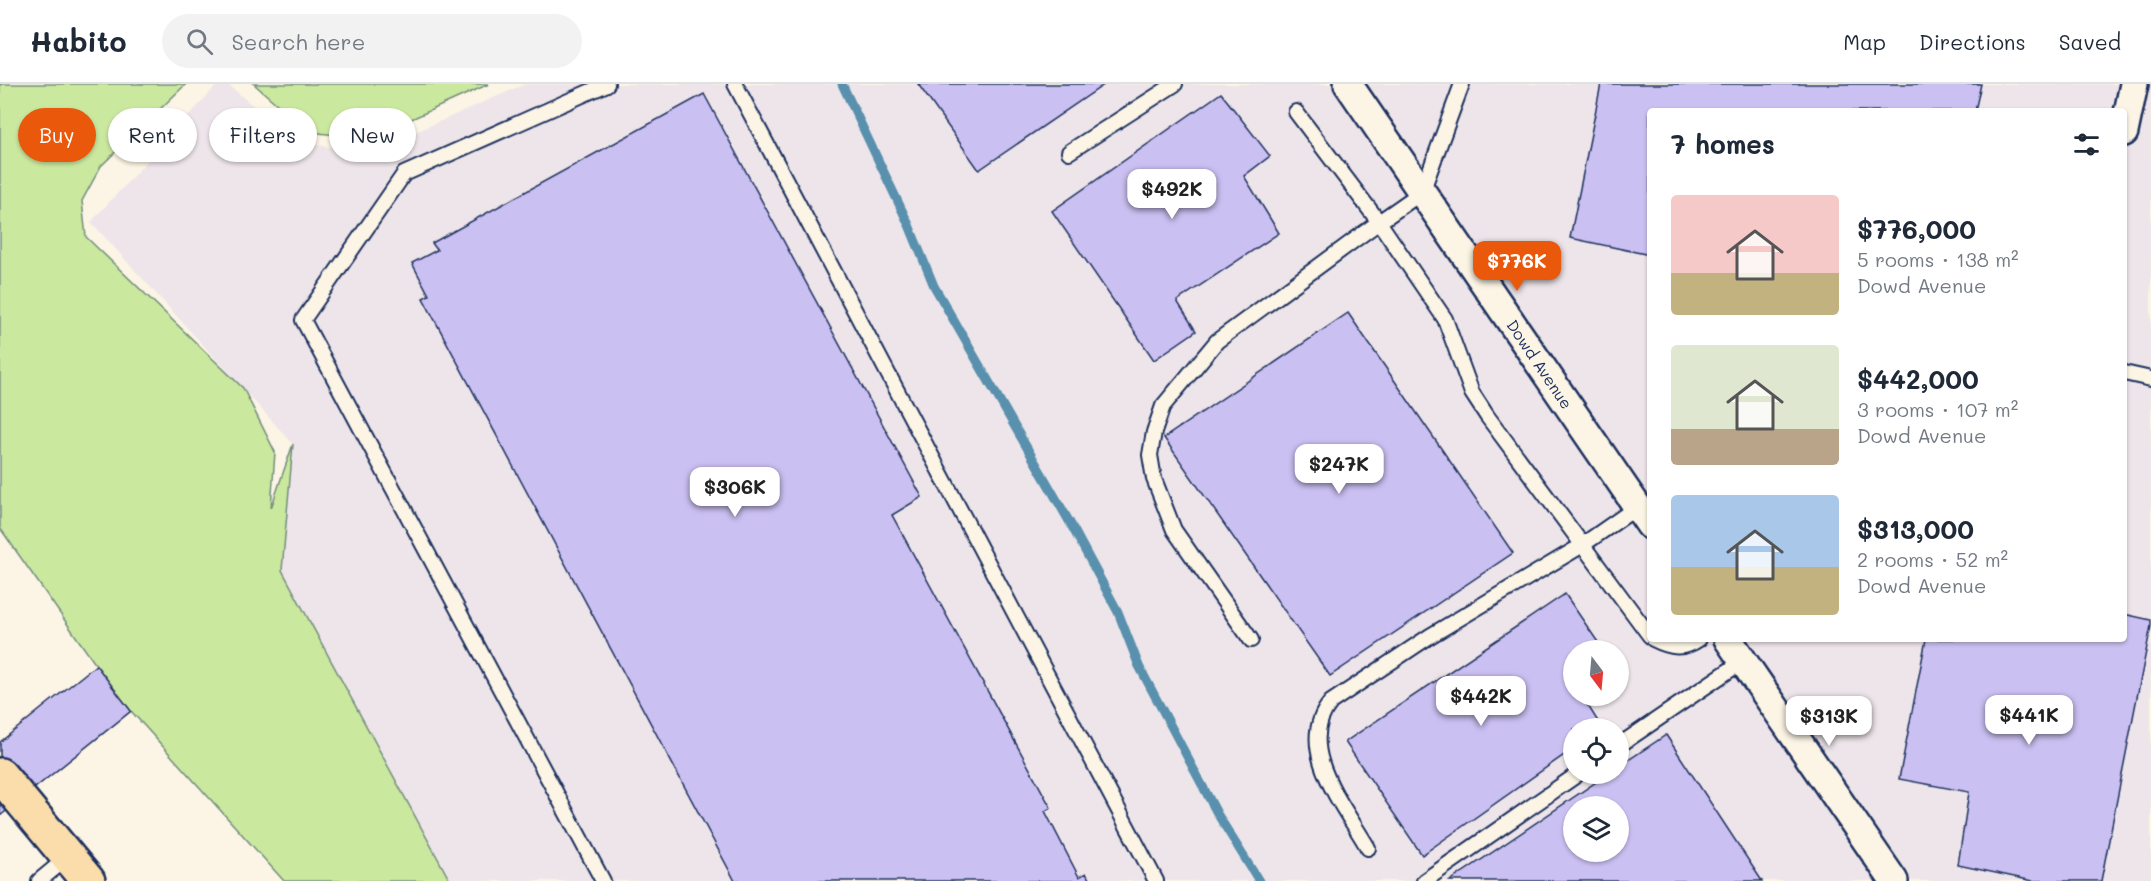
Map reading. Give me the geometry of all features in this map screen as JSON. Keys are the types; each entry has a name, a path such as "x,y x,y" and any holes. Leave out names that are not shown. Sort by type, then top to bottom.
{"highway":[{"path":"0,774 78,869"}],"street":[{"name":"Dowd Avenue","path":"1348,84 1644,516"},
{"path":"2127,118 2134,84"},
{"path":"1739,647 1894,881"}],"lane":[{"path":"603,881 303,320 404,174 607,84"},
{"path":"735,84 1155,881"},
{"path":"1069,152 1175,84"},
{"path":"1251,640 1174,530 1154,479 1150,455 1154,432 1163,406 1217,341 1422,192 1462,84"},
{"path":"1296,112 1379,222 1445,319 1472,393 1581,546 1647,632"},
{"path":"2127,374 2151,379"},
{"path":"1368,848 1319,759 1317,735 1321,714 1331,702 1430,636 1581,546 1644,516"},
{"path":"1660,642 1681,648 1694,642"},
{"path":"1629,737 1739,647"},
{"path":"1424,881 1564,784"},
{"path":"39,881 78,869"}],"shaded area":[{"path":"218,84 227,84 256,108 209,108 209,162 317,162 317,145 329,147 329,162 416,162 416,132 525,84 2151,84 2151,881 450,881 282,570 293,444 91,222 146,162 197,162 196,108"}],"green space":[{"path":"0,84 186,84 161,108 108,108 108,159 101,166 82,201 86,237 243,388 275,452 271,508 293,444 282,570 450,881 284,881 131,711 0,528"},
{"path":"254,84 489,84 416,117 416,108 329,108 329,134 317,133 317,108 282,108"}],"building":[{"path":"918,84 1105,84 979,170"},
{"path":"1601,84 1981,84 1976,108 1647,108 1647,254 1570,238"},
{"path":"1221,93 1270,156 1244,176 1279,233 1177,301 1196,331 1154,360 1052,211"},
{"path":"704,94 922,497 892,515 1051,808 1045,811 1079,877 1086,873 1090,881 735,881 423,298 429,295 412,263 437,250 432,243"},
{"path":"1348,313 1513,553 1330,676 1164,438"},
{"path":"1565,594 1596,640 1563,640 1563,706 1588,706 1596,718 1563,718 1563,756 1422,855 1345,742"},
{"path":"2127,615 2151,620 2101,881 2033,881 1958,865 1969,792 1899,779 1925,642 2127,642"},
{"path":"96,665 131,711 0,816 0,742"},
{"path":"1666,735 1762,881 1450,881 1563,804 1563,862 1629,862 1629,796 1576,796 1593,784 1629,784 1629,760"}],"waterway":[{"path":"842,84 909,225 934,286 1069,521 1118,612 1139,666 1218,815 1259,881"}]}
